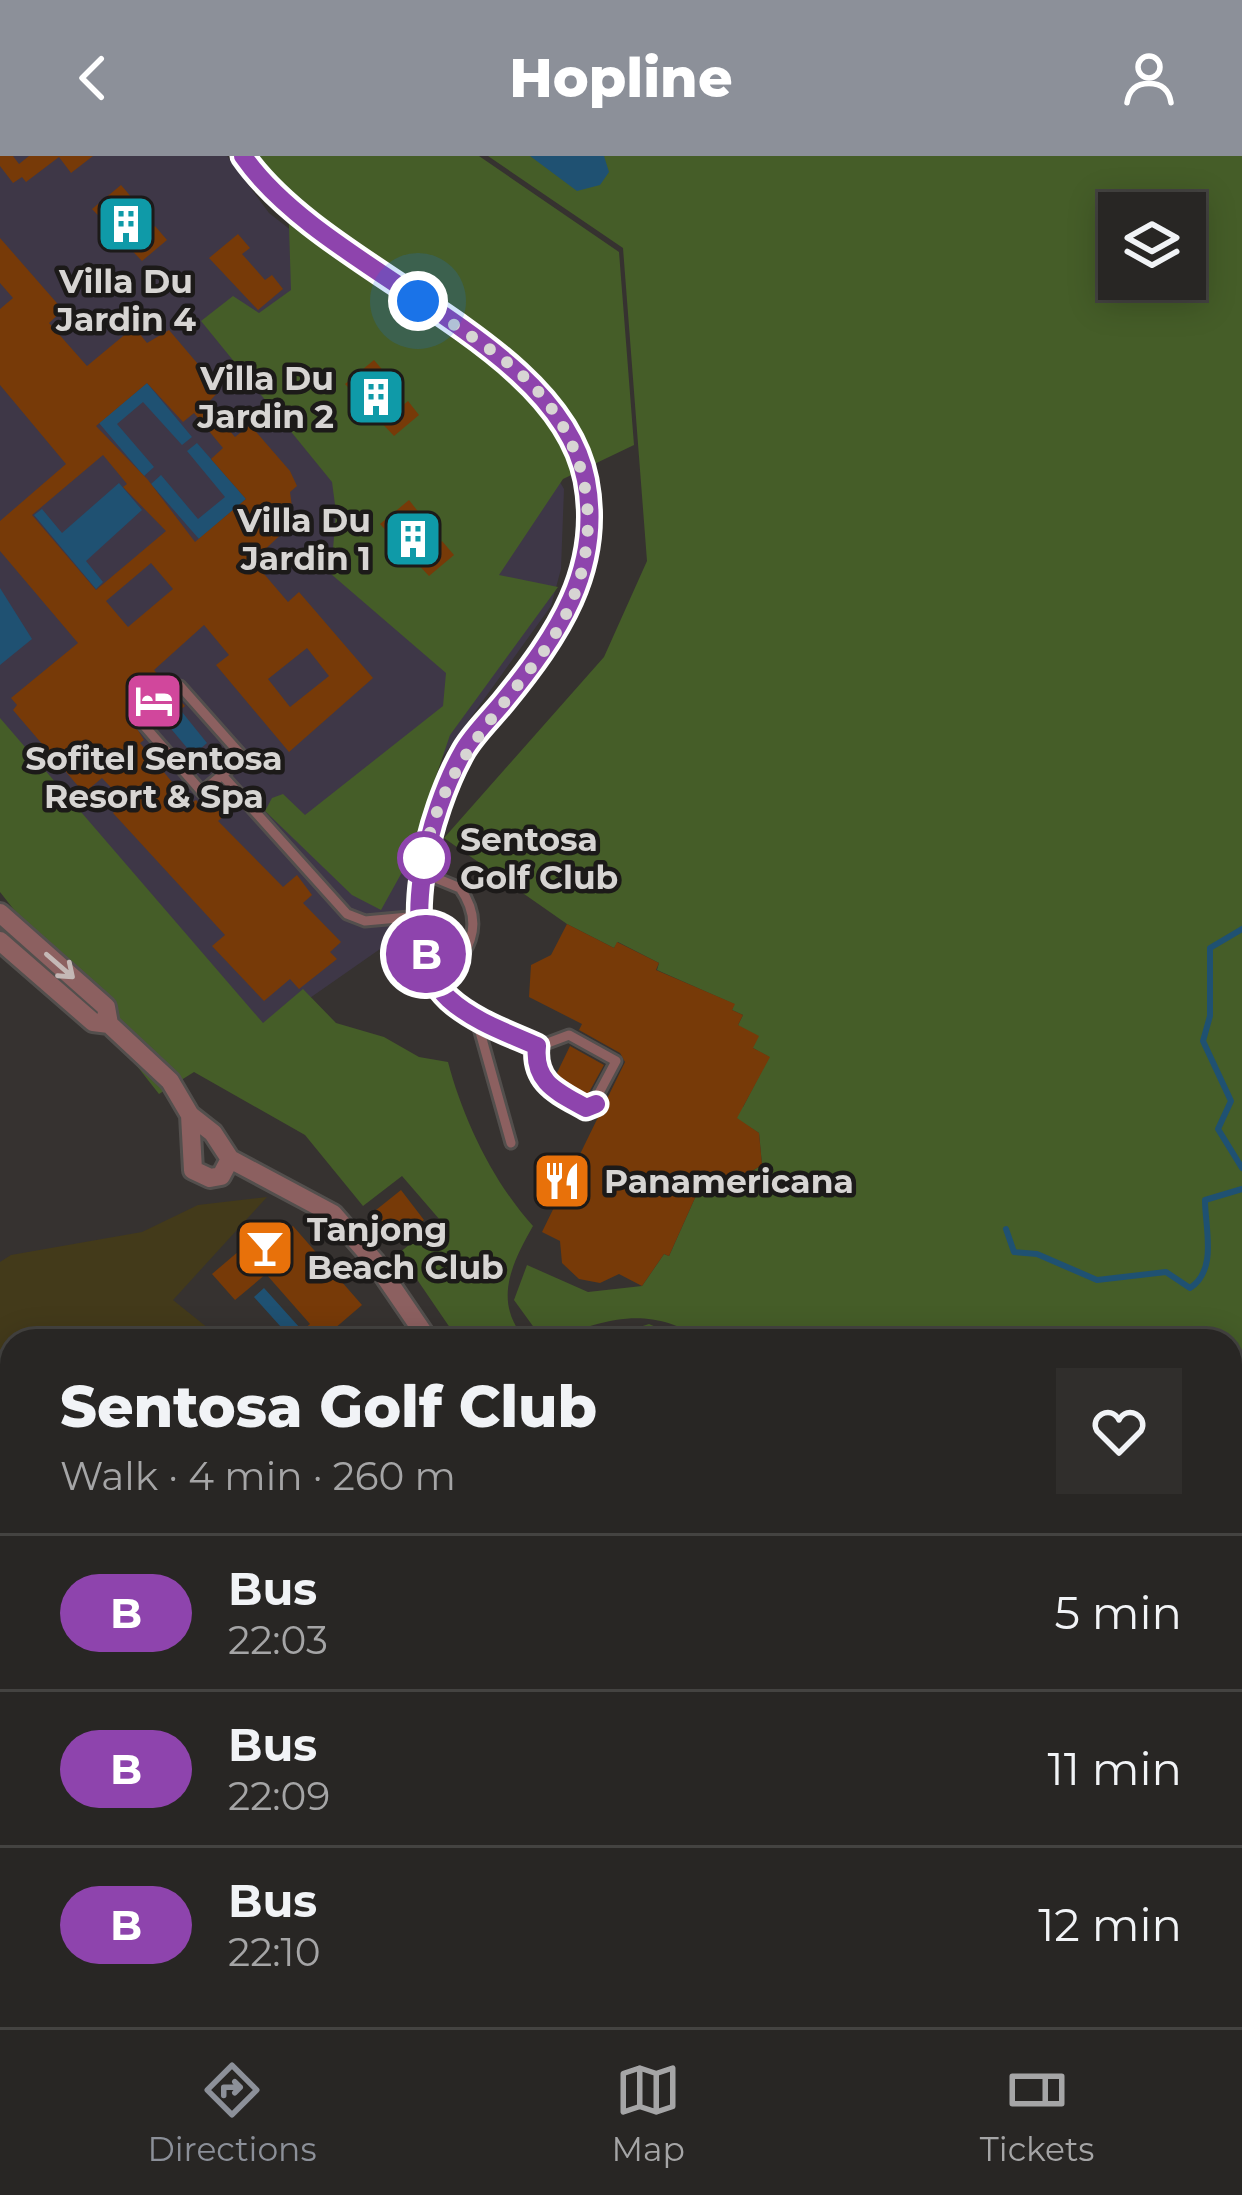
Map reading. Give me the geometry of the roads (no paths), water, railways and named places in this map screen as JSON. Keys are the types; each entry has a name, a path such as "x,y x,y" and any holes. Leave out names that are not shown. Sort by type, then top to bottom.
{"street":[{"path":"243,156 284,207 532,385 568,431 586,478 584,572 567,616 464,750 421,872 420,916 434,979 447,998 476,1018 537,1046"},
{"path":"0,913 106,1007 109,1024"},
{"path":"0,941 93,1022 109,1024 170,1082 190,1115 214,1133 230,1159 333,1214 375,1262 421,1329"},
{"path":"190,1115 193,1170 210,1178 220,1176 230,1159"}],"lane":[{"path":"148,714 140,721 202,792 243,757 180,686 173,692"},
{"path":"222,775 326,897 347,914 365,921 420,916"},
{"path":"421,872 460,888 473,916 473,934 460,963 434,979"},
{"path":"476,1018 511,1143"},
{"path":"569,1035 611,1057 616,1068 596,1104 586,1108 545,1084 535,1064 537,1046 569,1035"}],"water":[{"path":"530,156 604,156 609,172 600,185 577,191"},
{"path":"147,383 192,437 182,445 143,402 117,424 154,467 144,476 99,423"},
{"path":"197,443 246,499 199,539 151,484 161,475 198,519 225,497 187,451"},
{"path":"119,483 142,510 86,561 103,582 96,589 34,515 42,509 62,533"},
{"path":"0,588 32,639 0,665"},
{"path":"182,712 207,743 193,755 167,724"},
{"path":"264,1288 300,1328 283,1329 254,1297"}],"waterway":[{"path":"1242,929 1210,948 1210,1016 1203,1041 1231,1101 1218,1129 1242,1168"},
{"path":"1006,1229 1014,1252 1037,1254 1097,1280 1166,1272 1190,1288 1207,1260 1205,1200 1242,1189"}],"place":[{"name":"Villa Du Jardin 4","path":"126,224"},
{"name":"Villa Du Jardin 2","path":"376,397"},
{"name":"Villa Du Jardin 1","path":"413,539"},
{"name":"Sofitel Sentosa Resort & Spa","path":"154,701"},
{"name":"Sentosa Golf Club","path":"424,858"},
{"name":"Panamericana","path":"562,1181"},
{"name":"Tanjong Beach Club","path":"265,1248"}]}
